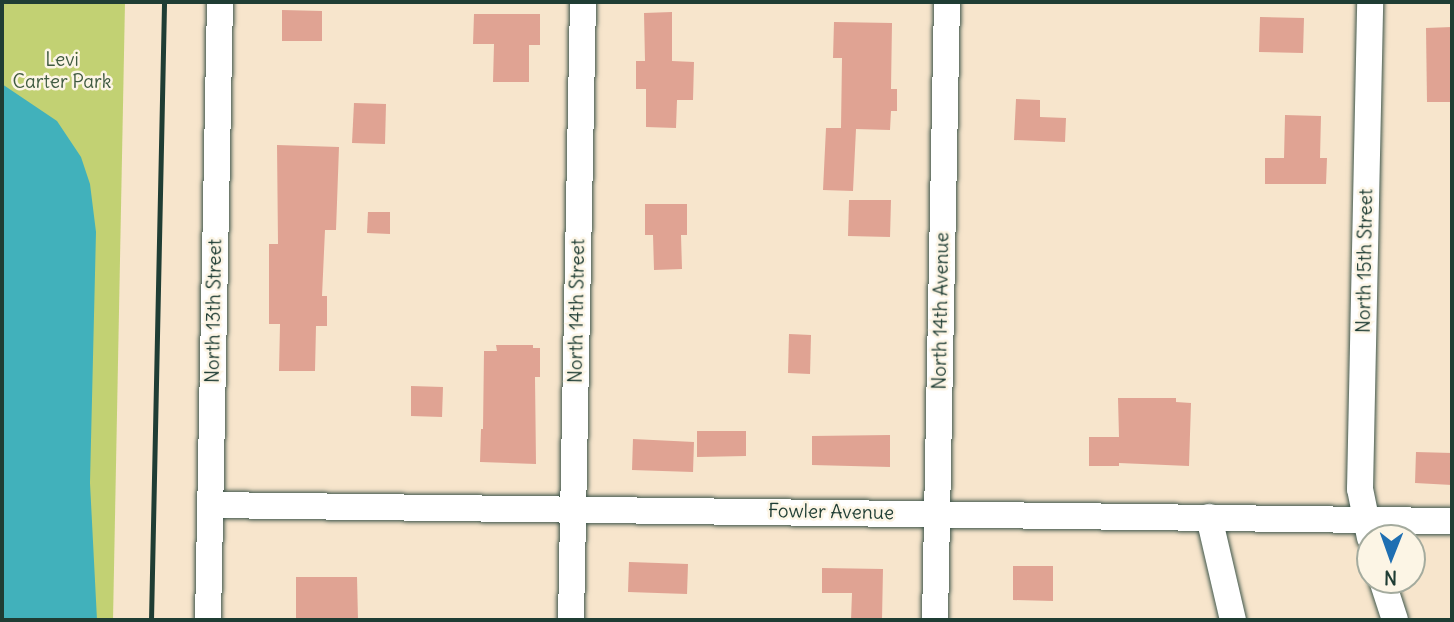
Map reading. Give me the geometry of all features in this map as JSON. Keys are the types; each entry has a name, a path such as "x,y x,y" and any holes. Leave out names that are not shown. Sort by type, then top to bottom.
{"street":[{"name":"North 13th Street","path":"208,620 220,2"},
{"name":"North 14th Street","path":"571,620 583,2"},
{"name":"North 14th Avenue","path":"935,620 947,2"},
{"name":"North 15th Street","path":"1367,524 1360,489 1370,2"},
{"name":"Fowler Avenue","path":"210,505 1209,517 1356,528"},
{"path":"1209,517 1233,620"},
{"name":"Fowler Avenue","path":"1420,524 1452,521"},
{"path":"1387,594 1395,620"}],"green space":[{"name":"Levi Carter Park","path":"2,2 125,2 113,620 2,620"}],"water":[{"name":"Levi Carter Park","path":"2,84 57,121 81,157 90,184 96,232 90,483 97,620 2,620"}],"building":[{"path":"282,10 322,11 322,41 282,41"},
{"path":"672,12 672,61 694,62 693,100 677,100 676,128 646,127 646,89 636,89 636,61 645,61 644,13"},
{"path":"474,14 540,14 540,45 529,45 529,82 493,82 494,44 473,44"},
{"path":"1260,17 1304,18 1303,53 1259,52"},
{"path":"834,22 892,23 891,89 897,89 897,111 891,111 890,130 856,129 853,191 823,190 826,128 841,128 842,58 833,58"},
{"path":"1452,27 1452,102 1427,102 1426,28"},
{"path":"1016,99 1040,100 1040,117 1066,118 1065,142 1014,140"},
{"path":"354,103 386,104 385,144 352,143"},
{"path":"1285,115 1321,116 1320,158 1327,158 1326,184 1265,184 1265,158 1284,158"},
{"path":"277,145 339,147 336,230 325,230 322,296 327,296 327,326 316,326 315,371 279,371 280,324 269,324 269,244 278,244"},
{"path":"849,200 891,200 890,237 848,236"},
{"path":"645,204 687,204 687,235 681,235 682,269 654,270 653,235 645,235"},
{"path":"368,212 390,212 390,234 367,233"},
{"path":"789,334 811,335 810,374 788,373"},
{"path":"496,345 533,345 533,348 540,348 540,377 535,377 536,464 480,462 484,351 497,351"},
{"path":"411,386 443,387 442,417 411,416"},
{"path":"1118,398 1176,398 1176,402 1191,403 1189,466 1119,463 1119,466 1089,466 1089,437 1119,437"},
{"path":"697,431 746,431 746,456 697,457"},
{"path":"890,435 890,467 812,465 812,436"},
{"path":"633,439 694,442 693,472 632,470"},
{"path":"1416,452 1452,453 1452,485 1415,483"},
{"path":"629,562 688,564 687,594 628,592"},
{"path":"1013,566 1053,566 1053,601 1013,600"},
{"path":"822,568 883,569 882,620 851,620 852,593 822,593"},
{"path":"296,577 357,577 358,620 296,620"}],"railway":[{"path":"151,620 164,2"}]}
